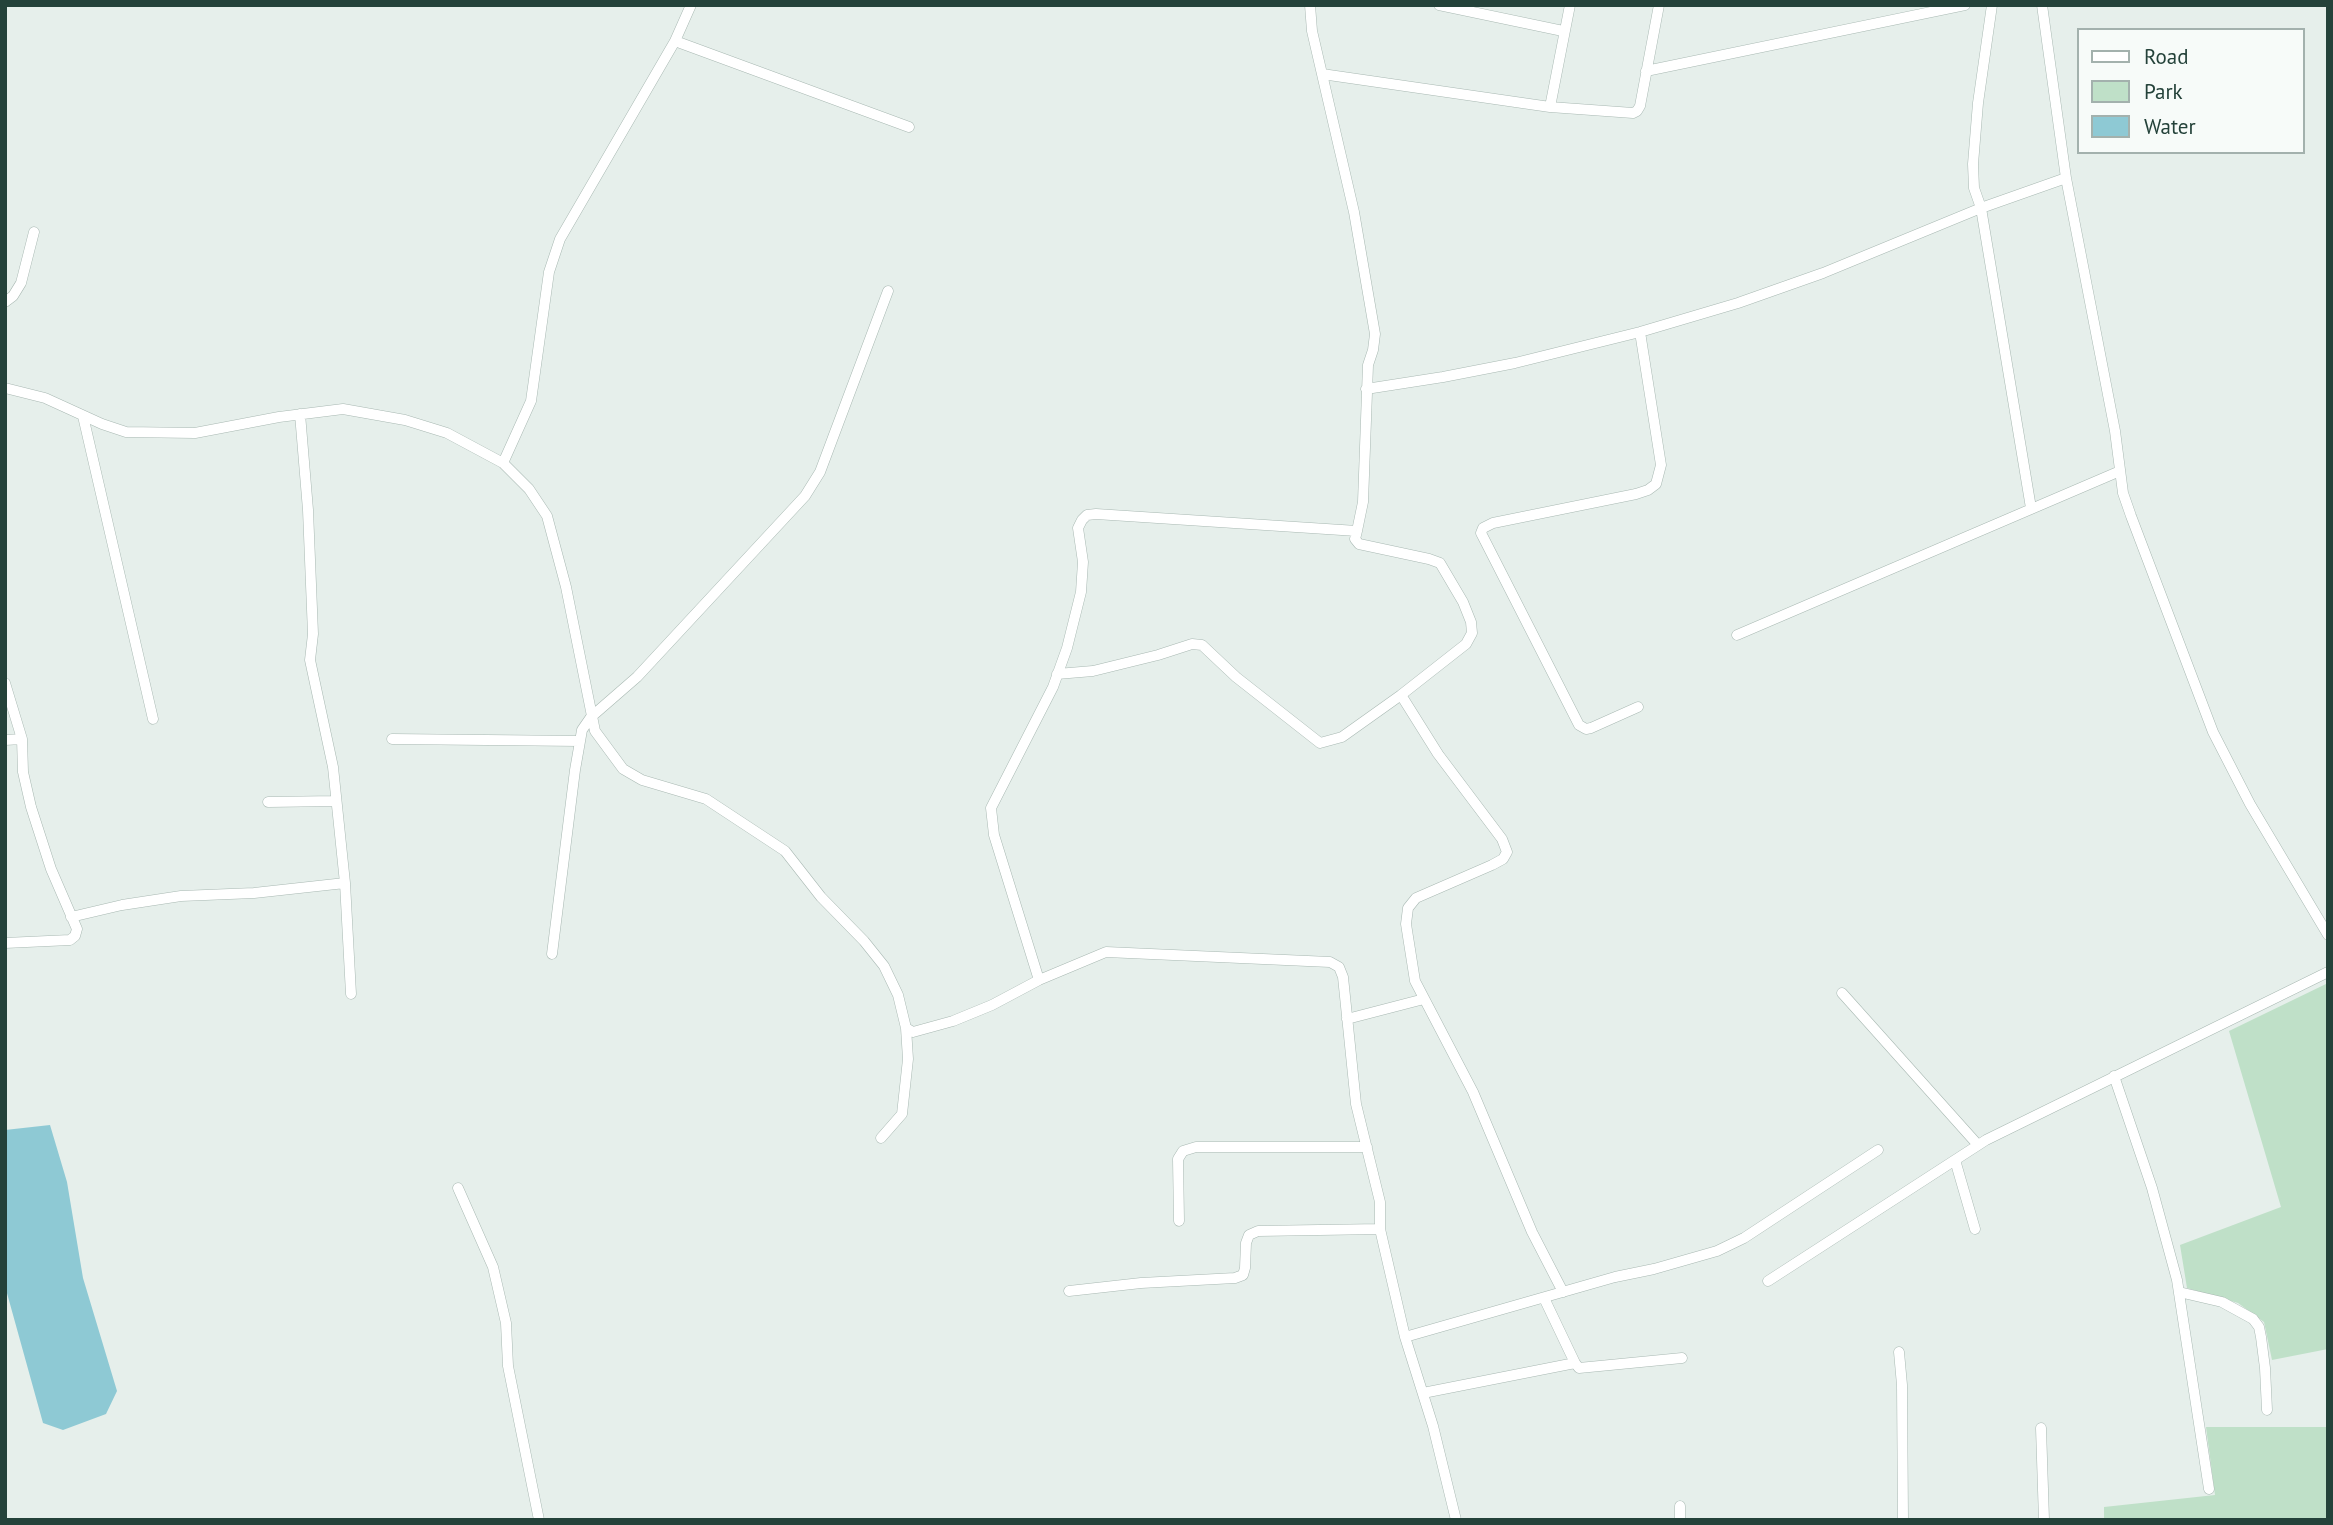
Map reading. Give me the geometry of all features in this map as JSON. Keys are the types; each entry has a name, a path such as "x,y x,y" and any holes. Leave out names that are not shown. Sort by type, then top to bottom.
{"street":[{"path":"503,463 531,401 550,272 560,239 675,41 691,5"},
{"path":"1057,674 1093,671 1192,644 1202,646 1236,677 1320,743 1342,737 1401,695 1466,644 1472,633 1471,621 1463,602 1440,564 1429,559 1359,544 1355,539 1363,502 1366,389 1374,342 1373,318 1354,212 1312,31 1310,5"},
{"path":"1439,5 1563,31"},
{"path":"1550,107 1570,5"},
{"path":"1322,74 1550,107 1637,111 1660,5"},
{"path":"1646,71 1965,5"},
{"path":"1992,5 1978,103 1973,188 1981,208 2031,508"},
{"path":"2042,5 2066,178 2115,431 2123,494 2213,732 2249,804 2328,935"},
{"path":"675,41 909,127"},
{"path":"1366,389 1515,363 1640,332 1738,303 1822,273 1981,208 2066,178"},
{"path":"5,302 21,284 34,232"},
{"path":"552,954 582,730 592,716 637,677 805,496 820,472 888,291"},
{"path":"1638,706 1591,728 1586,729 1579,725 1481,533 1483,528 1493,523 1636,494 1656,484 1661,465 1640,332"},
{"path":"5,388 45,398 126,432 195,433 300,414 343,410 405,420 447,433 503,463 529,489 547,516 566,587 595,731 623,769 642,780 706,799 785,851 821,897 884,966 898,995 906,1028 908,1059 902,1114 881,1138"},
{"path":"300,414 308,510 313,634 310,660 333,767 345,883 351,995"},
{"path":"83,416 153,719"},
{"path":"1737,635 2120,471"},
{"path":"1039,979 1000,859 991,808 1053,687 1067,648 1080,592 1083,562 1078,528 1087,515 1357,531"},
{"path":"5,683 22,739 23,772 31,807 51,869 77,929 70,940 5,943"},
{"path":"1401,695 1438,754 1502,839 1507,852 1503,859 1492,865 1416,898 1408,908 1406,924 1415,981 1473,1092 1532,1232 1563,1292"},
{"path":"5,740 22,739"},
{"path":"392,739 580,741"},
{"path":"268,802 336,801"},
{"path":"71,916 181,896 254,894 345,883"},
{"path":"906,1028 913,1032 953,1021 1039,979 1106,952 1330,962 1339,967 1343,977 1356,1104 1380,1202 1380,1229 1405,1337 1423,1393 1456,1520"},
{"path":"1768,1281 1978,1145 2328,972"},
{"path":"1842,993 1978,1145"},
{"path":"1347,1019 1424,999"},
{"path":"2114,1076 2152,1188 2179,1292 2209,1489"},
{"path":"1179,1221 1178,1159 1183,1151 1196,1147 1367,1147"},
{"path":"1405,1337 1717,1251 1744,1238 1878,1150"},
{"path":"1955,1160 1975,1229"},
{"path":"458,1188 496,1278 506,1323 508,1366 539,1520"},
{"path":"1069,1291 1141,1283 1235,1278 1243,1275 1246,1243 1250,1235 1258,1231 1380,1229"},
{"path":"2179,1292 2221,1302 2253,1319 2259,1327 2267,1410"},
{"path":"1544,1297 1579,1368 1682,1358"},
{"path":"1899,1352 1902,1385 1903,1520"},
{"path":"1423,1393 1575,1363"},
{"path":"2041,1428 2044,1520"},
{"path":"1679,1520 1680,1506"}],"green space":[{"path":"2328,983 2328,1349 2272,1360 2264,1322 2238,1303 2187,1288 2180,1245 2281,1207 2229,1031"},
{"path":"2206,1427 2328,1427 2328,1520 2104,1520 2104,1507 2215,1495"}],"water":[{"path":"50,1125 67,1182 83,1278 117,1391 106,1414 63,1430 43,1423 5,1286 5,1130"}]}
